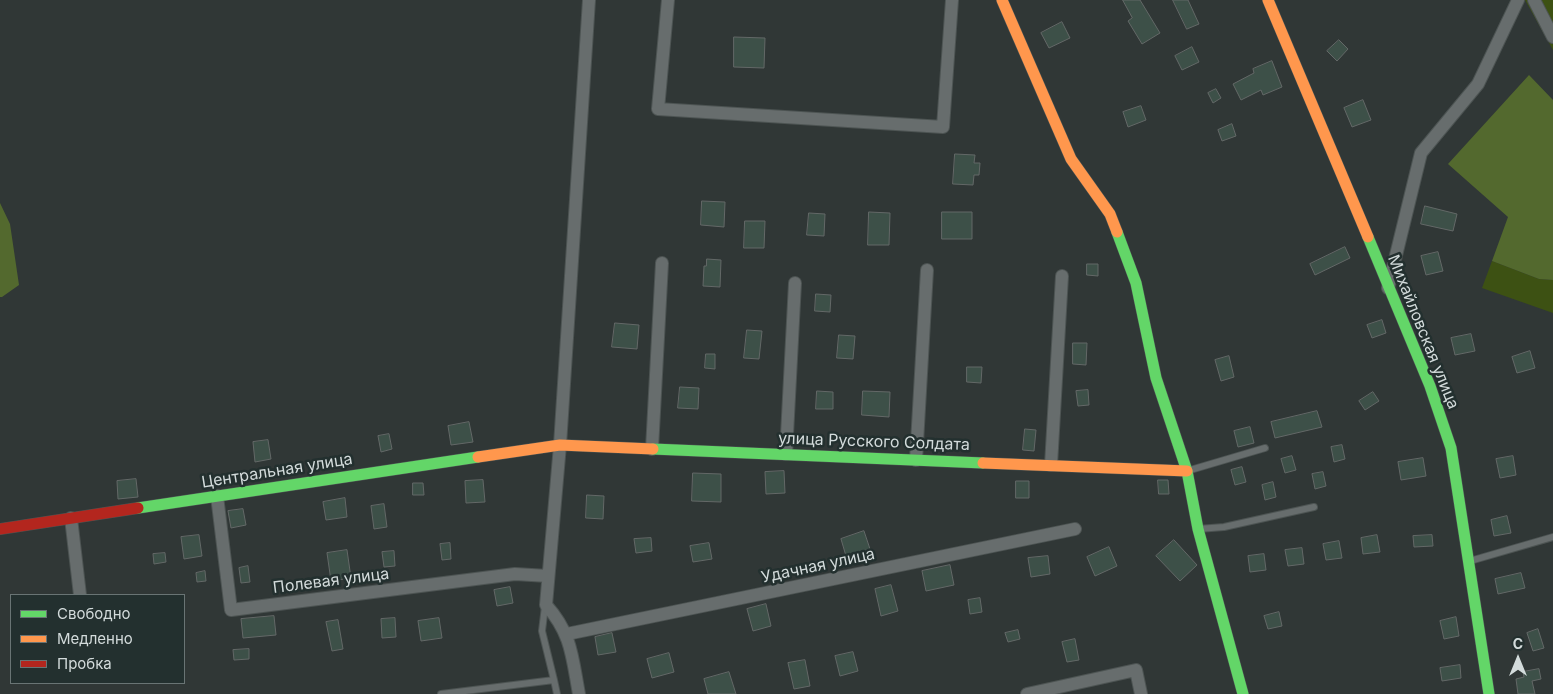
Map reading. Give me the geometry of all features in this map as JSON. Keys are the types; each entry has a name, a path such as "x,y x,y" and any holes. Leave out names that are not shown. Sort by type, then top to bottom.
{"street":[{"path":"580,694 567,634 558,619 546,605 560,445 589,0"},
{"path":"668,0 658,109 943,127 952,0"},
{"path":"1002,0 1071,160 1110,214 1136,283 1156,378 1186,470 1198,529 1243,694"},
{"name":"Михайловская улица","path":"1268,0 1430,386 1451,448 1489,694"},
{"path":"1388,288 1421,153 1478,84 1518,0"},
{"path":"1534,0 1553,37"},
{"path":"652,449 662,263"},
{"path":"916,460 927,270"},
{"path":"1051,465 1062,276"},
{"path":"786,454 794,283"},
{"name":"улица Русского Солдата","path":"560,445 1186,470"},
{"name":"Центральная улица","path":"0,529 560,445"},
{"name":"Полевая улица","path":"217,496 231,610 515,574 548,576"},
{"path":"71,518 80,594"},
{"name":"Удачная улица","path":"567,634 1075,529"},
{"path":"1027,694 1136,670 1141,694"}],"lane":[{"path":"1186,470 1265,448"},
{"path":"1198,529 1224,527 1314,507"},
{"path":"1469,562 1553,537"},
{"path":"546,605 542,630 557,694"},
{"path":"441,694 554,680"}],"green space":[{"path":"1525,0 1553,0 1553,50"},
{"path":"1529,75 1553,100 1553,280 1539,279 1492,261 1508,217 1448,164"},
{"path":"0,203 10,224 19,285 2,297 0,297"},
{"path":"1492,261 1539,279 1553,280 1553,313 1482,288"}],"building":[{"path":"1123,0 1140,0 1160,33 1142,44 1128,21 1132,18"},
{"path":"1173,0 1188,0 1199,24 1187,29"},
{"path":"1062,22 1070,38 1049,48 1041,33"},
{"path":"734,37 765,38 764,68 734,67"},
{"path":"1339,40 1348,49 1337,61 1327,51"},
{"path":"1192,47 1199,62 1182,70 1175,56"},
{"path":"1272,61 1282,87 1263,95 1261,90 1241,100 1233,84 1254,73 1253,69"},
{"path":"1216,89 1221,98 1213,103 1208,93"},
{"path":"1363,100 1371,120 1352,127 1344,108"},
{"path":"1141,106 1146,120 1128,127 1123,112"},
{"path":"1232,124 1236,136 1222,141 1218,130"},
{"path":"955,154 975,155 974,163 980,163 979,175 974,175 973,185 953,184"},
{"path":"702,201 725,202 724,227 701,225"},
{"path":"1425,206 1457,214 1453,231 1421,224"},
{"path":"869,212 890,213 889,245 868,245"},
{"path":"942,212 972,212 972,239 942,239"},
{"path":"809,213 825,214 824,236 807,235"},
{"path":"745,221 765,221 764,248 744,248"},
{"path":"1345,247 1350,258 1315,275 1310,264"},
{"path":"1438,252 1443,271 1426,275 1421,256"},
{"path":"707,259 721,260 720,287 703,286 704,266 706,266"},
{"path":"1087,264 1098,264 1098,276 1087,275"},
{"path":"816,294 831,295 830,312 815,311"},
{"path":"1382,320 1386,333 1372,338 1367,325"},
{"path":"615,323 639,325 637,349 612,347"},
{"path":"747,330 762,331 759,359 744,358"},
{"path":"1471,334 1475,351 1455,355 1451,338"},
{"path":"839,335 855,336 853,359 837,358"},
{"path":"1073,343 1087,343 1086,365 1073,364"},
{"path":"1530,351 1535,368 1517,373 1512,357"},
{"path":"706,354 715,354 715,369 705,368"},
{"path":"1229,356 1234,377 1221,381 1215,360"},
{"path":"967,367 982,367 981,383 967,382"},
{"path":"680,387 699,388 698,409 678,408"},
{"path":"1088,390 1089,405 1078,406 1076,391"},
{"path":"817,391 833,392 833,409 816,409"},
{"path":"863,391 890,392 889,417 862,415"},
{"path":"1373,392 1379,401 1365,410 1359,401"},
{"path":"1317,411 1322,427 1275,438 1271,422"},
{"path":"469,422 473,442 451,445 448,426"},
{"path":"1250,427 1254,443 1238,447 1234,431"},
{"path":"1025,429 1036,430 1034,451 1023,450"},
{"path":"389,434 392,449 381,452 378,436"},
{"path":"268,440 271,459 255,462 253,442"},
{"path":"1342,445 1345,459 1334,462 1331,447"},
{"path":"1292,456 1296,470 1285,473 1281,459"},
{"path":"1513,456 1516,475 1500,478 1496,459"},
{"path":"1423,458 1426,476 1401,480 1398,462"},
{"path":"1242,467 1246,482 1235,485 1231,470"},
{"path":"784,471 785,493 766,494 765,472"},
{"path":"1323,472 1326,486 1315,489 1312,474"},
{"path":"693,473 721,474 721,502 692,501"},
{"path":"136,479 138,497 118,499 117,481"},
{"path":"483,480 485,502 466,503 465,481"},
{"path":"1158,480 1168,480 1169,494 1159,494"},
{"path":"1016,481 1029,481 1029,498 1016,498"},
{"path":"1273,482 1276,497 1265,500 1262,485"},
{"path":"413,483 423,483 424,495 413,495"},
{"path":"587,495 604,496 603,519 586,518"},
{"path":"345,498 347,517 326,520 323,502"},
{"path":"384,504 387,527 374,529 371,506"},
{"path":"243,509 246,525 231,528 228,511"},
{"path":"1507,516 1511,533 1494,536 1491,520"},
{"path":"864,531 870,549 846,556 841,539"},
{"path":"199,535 202,556 184,559 181,537"},
{"path":"1377,535 1380,552 1363,554 1361,538"},
{"path":"1432,535 1433,546 1414,547 1413,536"},
{"path":"651,538 652,551 636,553 634,539"},
{"path":"1174,540 1197,565 1180,581 1156,556"},
{"path":"1339,541 1342,558 1326,560 1323,544"},
{"path":"450,543 451,559 442,560 440,544"},
{"path":"709,543 712,559 693,562 690,546"},
{"path":"1109,547 1117,566 1095,576 1087,557"},
{"path":"1302,548 1304,564 1288,566 1285,550"},
{"path":"347,550 351,578 331,581 327,553"},
{"path":"394,551 395,566 384,567 382,552"},
{"path":"165,553 166,562 154,564 153,554"},
{"path":"1264,554 1266,570 1250,572 1248,556"},
{"path":"1048,556 1050,574 1031,577 1028,558"},
{"path":"950,565 954,585 926,591 922,571"},
{"path":"248,566 250,582 241,583 239,568"},
{"path":"205,571 206,581 197,582 196,573"},
{"path":"1521,573 1525,588 1498,594 1495,579"},
{"path":"891,585 898,611 881,616 875,589"},
{"path":"510,587 513,603 497,606 494,590"},
{"path":"980,598 982,612 970,614 968,600"},
{"path":"766,604 771,626 753,631 747,609"},
{"path":"1279,612 1282,626 1268,629 1264,616"},
{"path":"274,616 276,635 243,638 241,619"},
{"path":"1456,617 1459,636 1444,639 1440,621"},
{"path":"395,618 396,637 382,638 381,619"},
{"path":"439,618 442,638 421,641 418,621"},
{"path":"338,620 343,649 332,651 326,622"},
{"path":"1538,629 1544,648 1533,651 1527,633"},
{"path":"1018,630 1020,639 1008,642 1005,633"},
{"path":"612,633 616,652 598,655 595,637"},
{"path":"1075,639 1079,660 1067,662 1062,642"},
{"path":"249,649 249,659 234,660 233,650"},
{"path":"853,652 858,671 840,676 835,656"},
{"path":"669,653 674,672 652,678 647,659"},
{"path":"805,660 810,686 794,689 788,663"},
{"path":"1460,665 1461,678 1442,681 1440,668"},
{"path":"1539,669 1541,679 1532,681 1535,694 1518,694 1516,679 1524,677 1523,672"},
{"path":"729,672 736,694 708,694 704,679"}],"traffic: fast":[{"path":"1117,232 1136,283 1156,378 1187,471 1198,529 1243,694"},
{"path":"1368,237 1430,386 1451,448 1489,694"},
{"path":"653,449 983,463"},
{"path":"138,508 478,457"}],"traffic: slow":[{"path":"1002,0 1071,159 1110,214 1117,232"},
{"path":"1268,0 1368,237"},
{"path":"478,457 560,445 653,449"},
{"path":"983,463 1187,471"}],"traffic: jam":[{"path":"0,529 138,508"}]}
